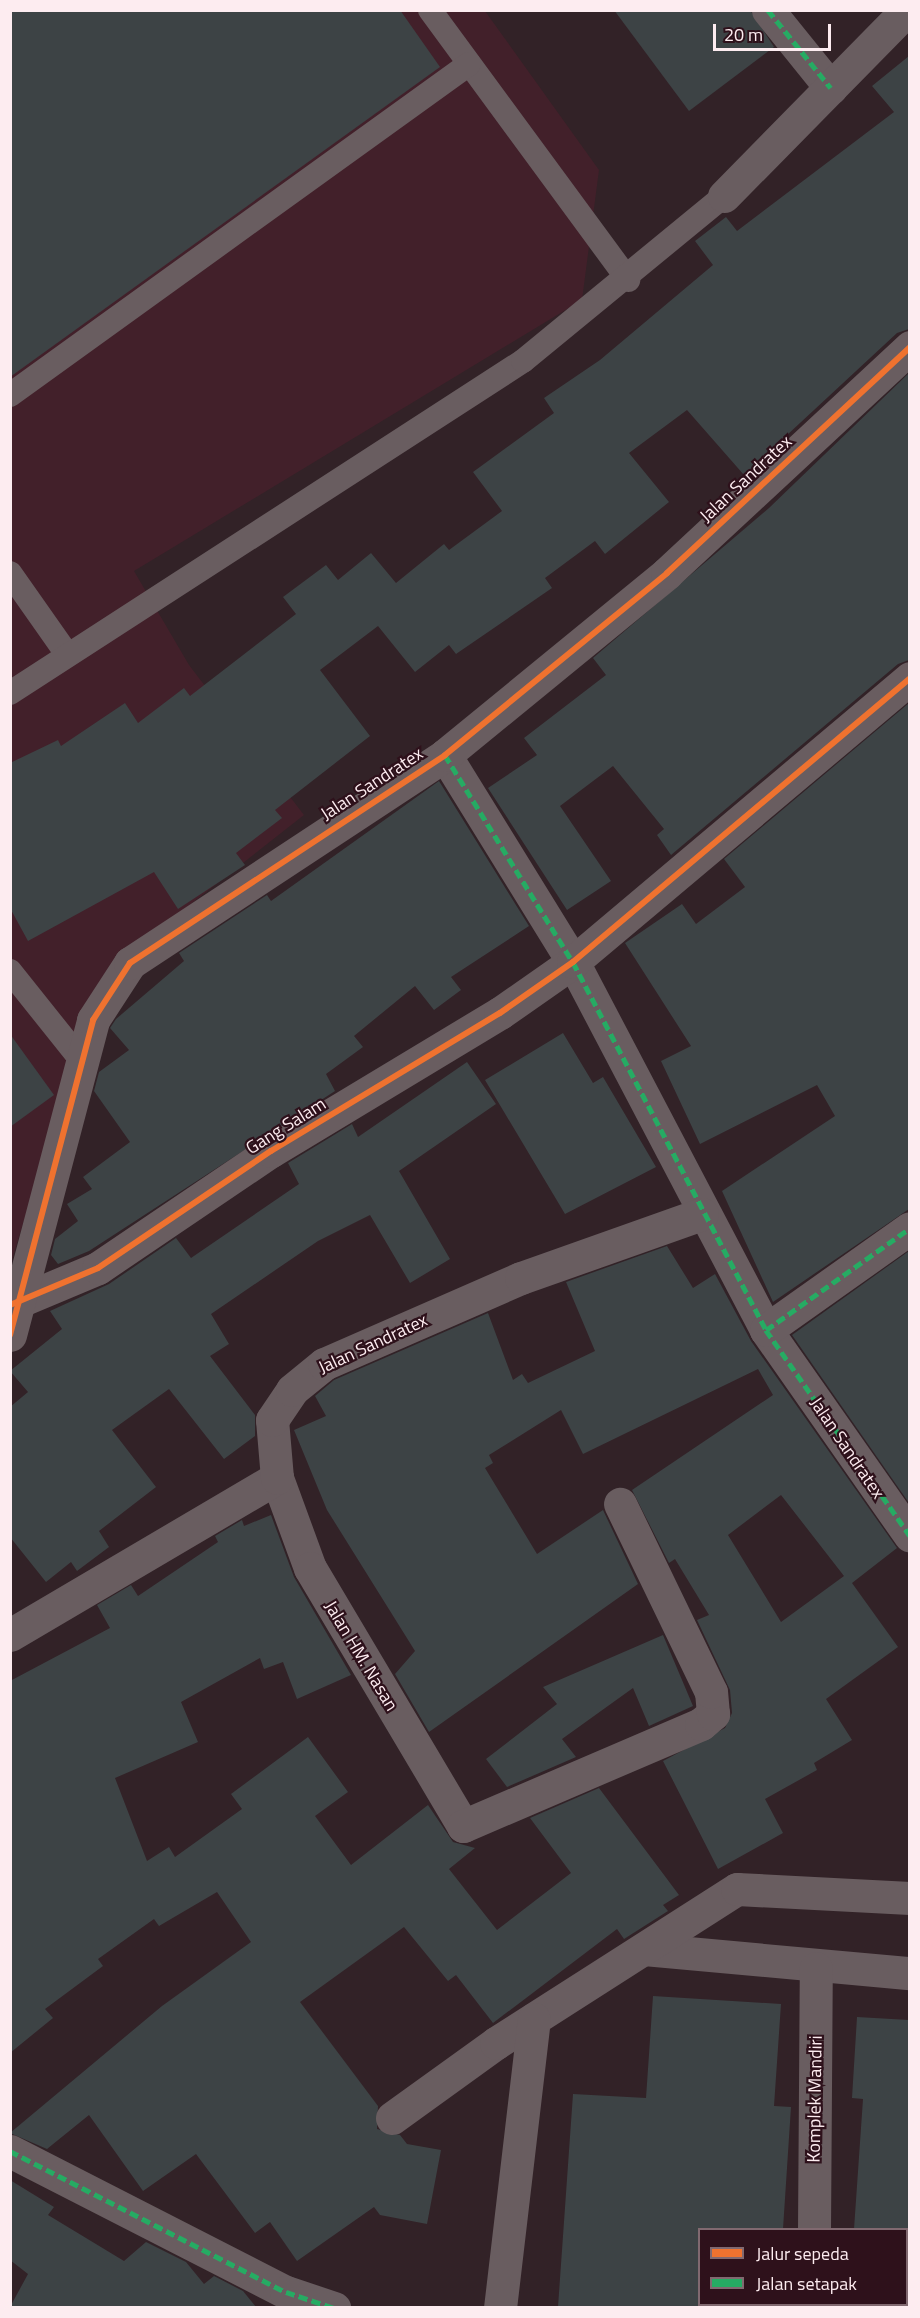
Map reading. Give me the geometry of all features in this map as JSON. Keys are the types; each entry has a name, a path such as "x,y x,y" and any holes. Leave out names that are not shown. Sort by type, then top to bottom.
{"street":[{"path":"768,10 831,88"},
{"path":"724,196 907,10"},
{"name":"Jalan Sandratex","path":"10,1335 13,1304 81,1060 102,1000 130,963 445,754 667,573 909,347"},
{"name":"Gang Salam","path":"13,1304 98,1268 271,1151 500,1013 573,962 909,678"},
{"name":"Jalan Sandratex","path":"445,754 573,962 702,1214 766,1330 909,1536"},
{"name":"Jalan Sandratex","path":"277,1478 272,1420 292,1390 324,1364 521,1278 702,1214"},
{"path":"766,1330 909,1228"},
{"path":"10,1635 277,1478"},
{"name":"Jalan HM. Nasan","path":"277,1478 310,1568 463,1826 701,1724 713,1714 711,1692 620,1504"},
{"path":"392,2118 534,2019 737,1889 909,1898"},
{"path":"644,1949 816,1968 909,1973"},
{"name":"Komplek Mandiri","path":"814,2228 816,1968"},
{"path":"500,2307 534,2019"},
{"path":"15,2154 286,2292 334,2307"}],"lane":[{"path":"430,10 628,280"},
{"path":"10,395 469,64"},
{"path":"10,693 523,361 628,280 724,196"},
{"path":"10,573 68,654"},
{"path":"10,971 81,1060"}],"shaded area":[{"path":"11,11 485,11 599,170 582,300 134,571 189,665 304,815 121,959 86,1019 11,1263"}],"building":[{"path":"10,10 400,10 440,67 10,377"},
{"path":"614,10 750,10 774,47 689,111"},
{"path":"909,56 909,329 897,333 744,475 687,410 629,453 669,502 605,554 595,541 545,578 552,588 456,654 449,645 415,672 378,626 320,670 370,736 275,810 282,818 236,853 245,865 178,909 154,872 28,941 10,908 10,763 58,740 61,746 125,703 138,723 184,688 190,696 296,614 283,597 326,565 338,580 371,553 396,583 444,544 449,550 502,511 473,472 554,413 544,398 600,360 713,265 695,241 726,217 737,231 894,112 872,86"},
{"path":"909,373 909,660 898,664 671,855 657,835 664,829 613,766 560,806 611,881 567,910 488,788 537,755 524,738 606,675 593,658 769,508"},
{"path":"909,703 909,1209 773,1302 722,1191 835,1116 817,1085 700,1144 661,1061 691,1046 625,943 682,904 696,924 745,887 724,859"},
{"path":"439,781 529,926 451,977 461,990 434,1010 415,986 354,1036 363,1047 326,1074 335,1091 89,1251 58,1264 51,1255 55,1239 78,1221 67,1204 92,1189 83,1177 130,1142 94,1091 99,1072 129,1050 110,1028 116,1019 184,961 179,953 267,895 271,901"},
{"path":"563,1033 593,1083 603,1077 656,1167 565,1214 485,1080"},
{"path":"10,1034 54,1095 10,1127"},
{"path":"467,1062 496,1104 399,1171 450,1259 410,1283 370,1215 318,1241 211,1314 229,1344 210,1356 255,1415 255,1436 224,1459 169,1389 112,1430 156,1487 99,1531 109,1547 77,1571 71,1562 46,1582 10,1537 10,1407 28,1392 10,1371 62,1329 50,1311 109,1284 176,1238 191,1258 299,1184 288,1163 352,1124 358,1137"},
{"path":"667,1246 693,1288 715,1274 751,1341 897,1548 852,1583 898,1647 826,1699 852,1740 814,1763 817,1770 765,1799 783,1833 718,1869 663,1761 725,1728 732,1713 730,1690 697,1620 709,1615 675,1559 669,1563 632,1490 773,1395 758,1369 583,1454 561,1410 489,1455 493,1463 485,1468 537,1554 603,1510 638,1584 429,1732 395,1674 415,1651 327,1510 294,1430 326,1416 315,1396 334,1380 488,1313 513,1380 522,1374 528,1383 595,1351 566,1282","holes":["781,1495 844,1576 781,1622 728,1535"]},
{"path":"909,1251 909,1503 792,1335"},
{"path":"271,1515 294,1577 351,1675 297,1699 283,1662 264,1669 260,1658 181,1702 198,1742 115,1778 147,1861 169,1847 175,1857 242,1809 231,1794 308,1737 348,1792 315,1816 351,1865 428,1805 453,1842 475,1848 449,1869 497,1930 571,1873 530,1818 599,1788 679,1895 663,1905 668,1911 624,1939 617,1929 493,2023 456,1975 448,1981 404,1927 300,2002 378,2106 377,2129 400,2135 407,2144 441,2150 427,2224 380,2215 374,2207 297,2261 270,2222 255,2233 196,2154 143,2191 89,2115 47,2149 10,2133 162,2006 251,1942 217,1892 159,1926 154,1919 98,1959 103,1966 45,2009 53,2018 10,2053 10,1681 110,1628 97,1605 131,1585 138,1596 218,1542 215,1536 242,1520 244,1526"},
{"path":"663,1635 693,1706 649,1726 633,1688 562,1739 576,1757 507,1787 486,1759 557,1704 543,1687"},
{"path":"653,1996 781,2004 774,2106 791,2107 783,2228 698,2228 699,2307 558,2307 573,2094 646,2098"},
{"path":"857,2017 909,2020 909,2229 854,2228 863,2099 852,2098"},
{"path":"10,2180 54,2207 48,2215 124,2261 146,2242 186,2262 204,2284 214,2276 243,2291 256,2307 10,2307 28,2274 10,2260"}],"marked path":[{"path":"768,10 831,88"},
{"path":"445,755 573,962 766,1330 910,1536"},
{"path":"766,1330 910,1228"},
{"path":"10,2151 286,2292 334,2308"}],"cycle path":[{"path":"10,1335 93,1020 130,963 445,755 667,573 910,347"},
{"path":"10,1305 98,1268 271,1151 500,1013 573,962 910,678"}]}
